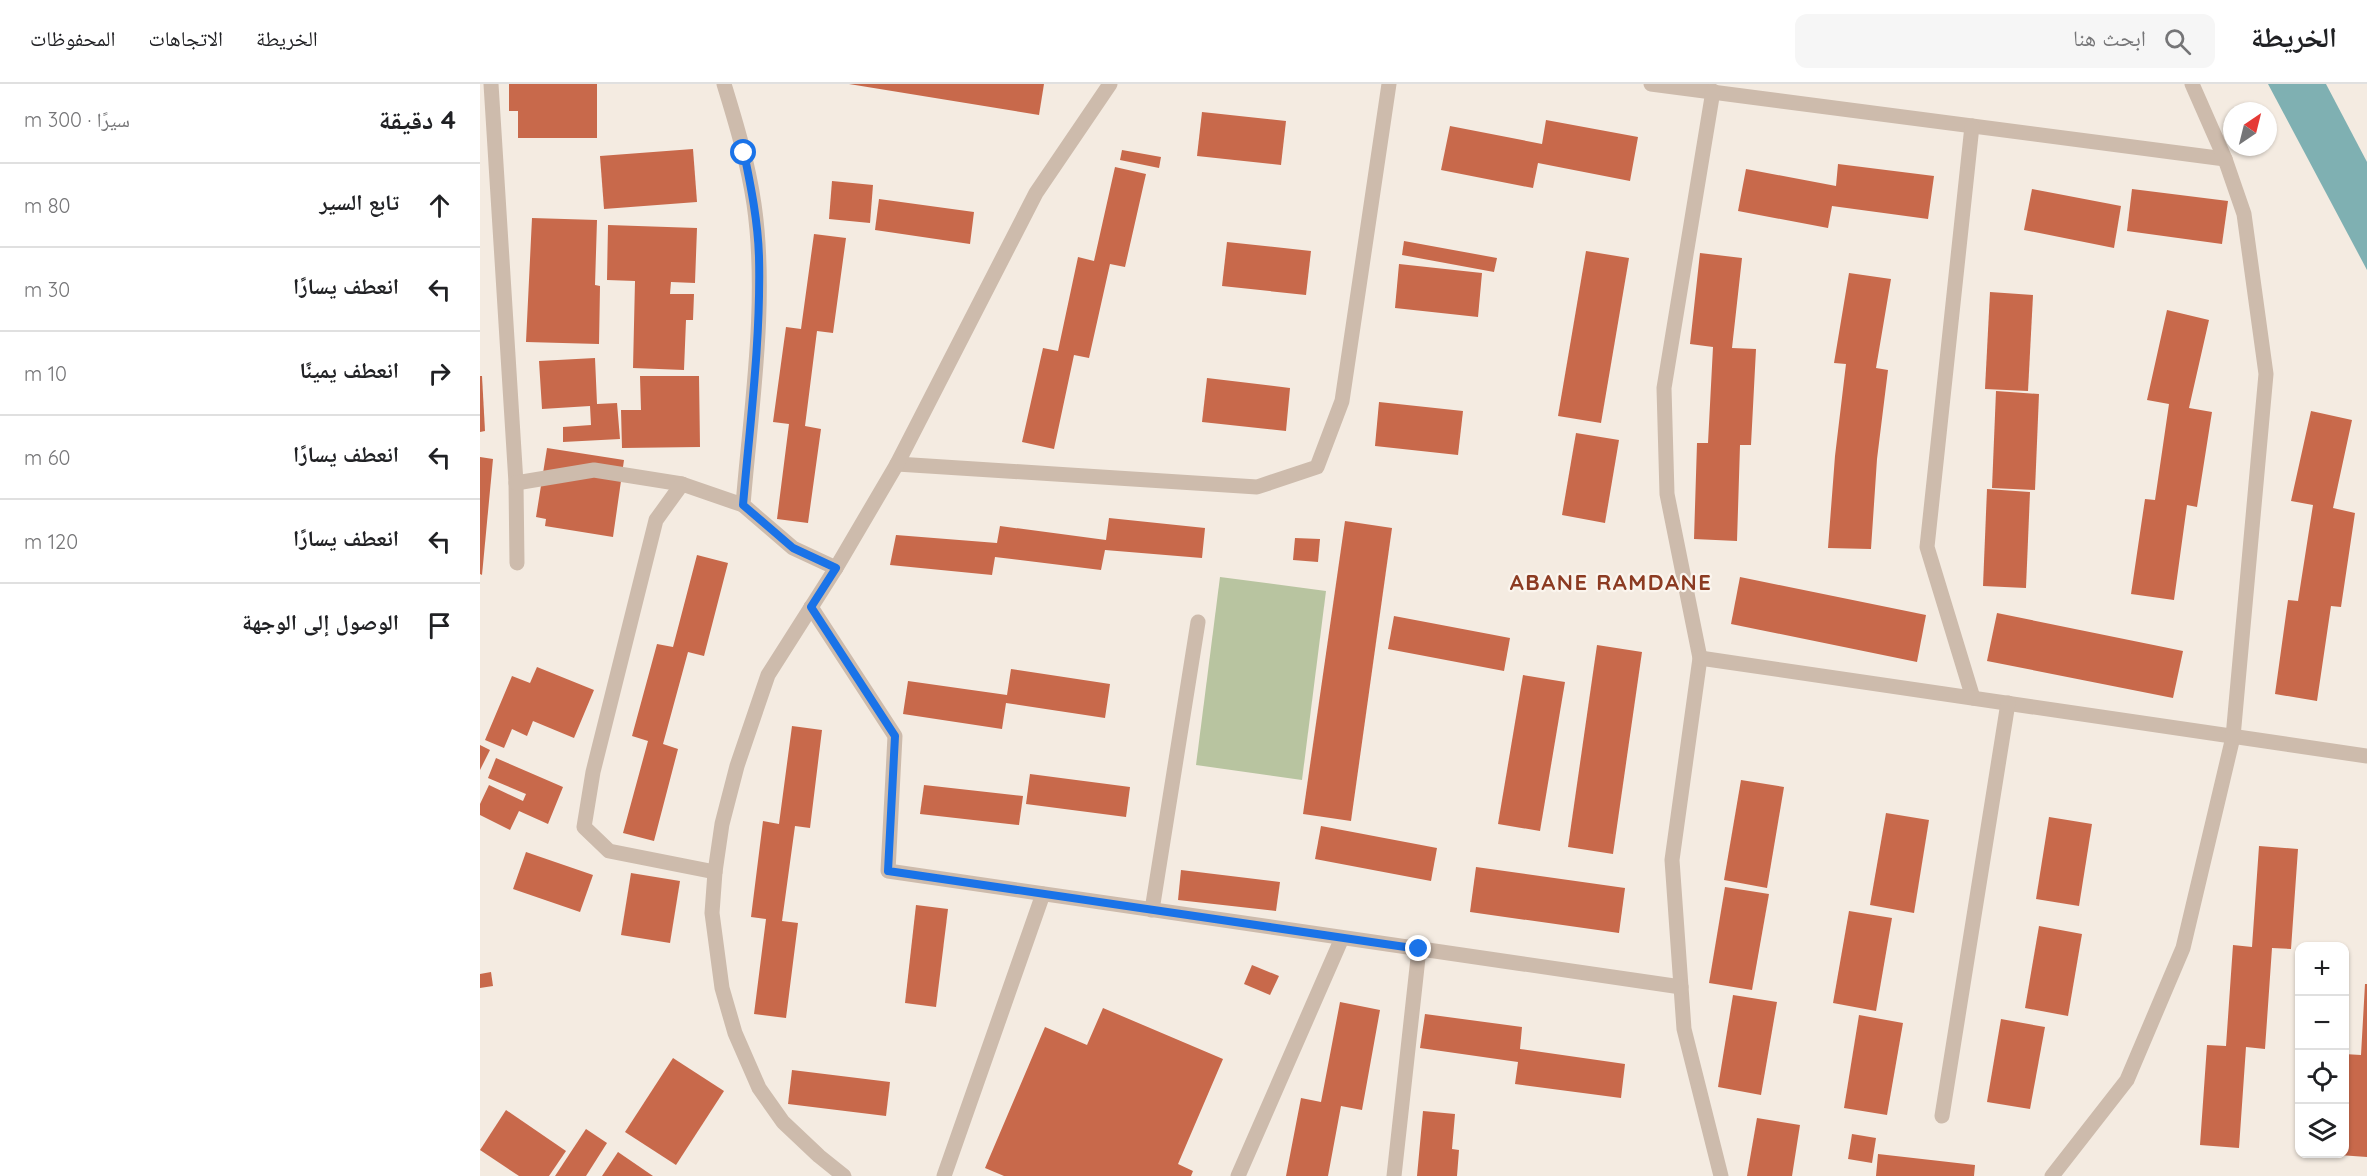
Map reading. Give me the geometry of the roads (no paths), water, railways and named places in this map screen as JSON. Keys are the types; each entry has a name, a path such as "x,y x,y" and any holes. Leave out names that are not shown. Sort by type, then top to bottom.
{"street":[{"path":"491,84 516,483 517,563"},
{"path":"724,84 748,173 754,203 759,257 758,319 743,505"},
{"path":"844,1176 783,1122 759,1088 735,1033 722,988 712,913 722,824 737,766 768,675 836,568 897,464 1036,193 1110,84"},
{"path":"897,464 1257,487 1317,467 1342,401 1389,84"},
{"path":"1651,84 2225,159"},
{"path":"2052,1176 2127,1080 2183,948 2233,737 2266,375 2244,214 2225,159 2192,84"},
{"path":"1713,91 1664,388 1667,494 1700,658 1672,860 1684,1029 1721,1176"},
{"path":"1972,126 1927,547 1973,698"},
{"path":"516,483 594,470 682,484 743,505 793,548 836,568"},
{"path":"682,484 656,520 592,772 584,827 609,851 715,872"},
{"path":"811,607 895,736 888,871 1681,987"},
{"path":"1152,910 1198,622"},
{"path":"1700,658 2367,756"},
{"path":"1942,1116 2008,704"},
{"path":"944,1176 1043,894"},
{"path":"1238,1176 1342,938"},
{"path":"1394,1176 1419,949"}],"water":[{"path":"2268,84 2326,84 2367,162 2367,270"}],"district":[{"name":"ABANE RAMDANE","path":"1611,582"}]}
